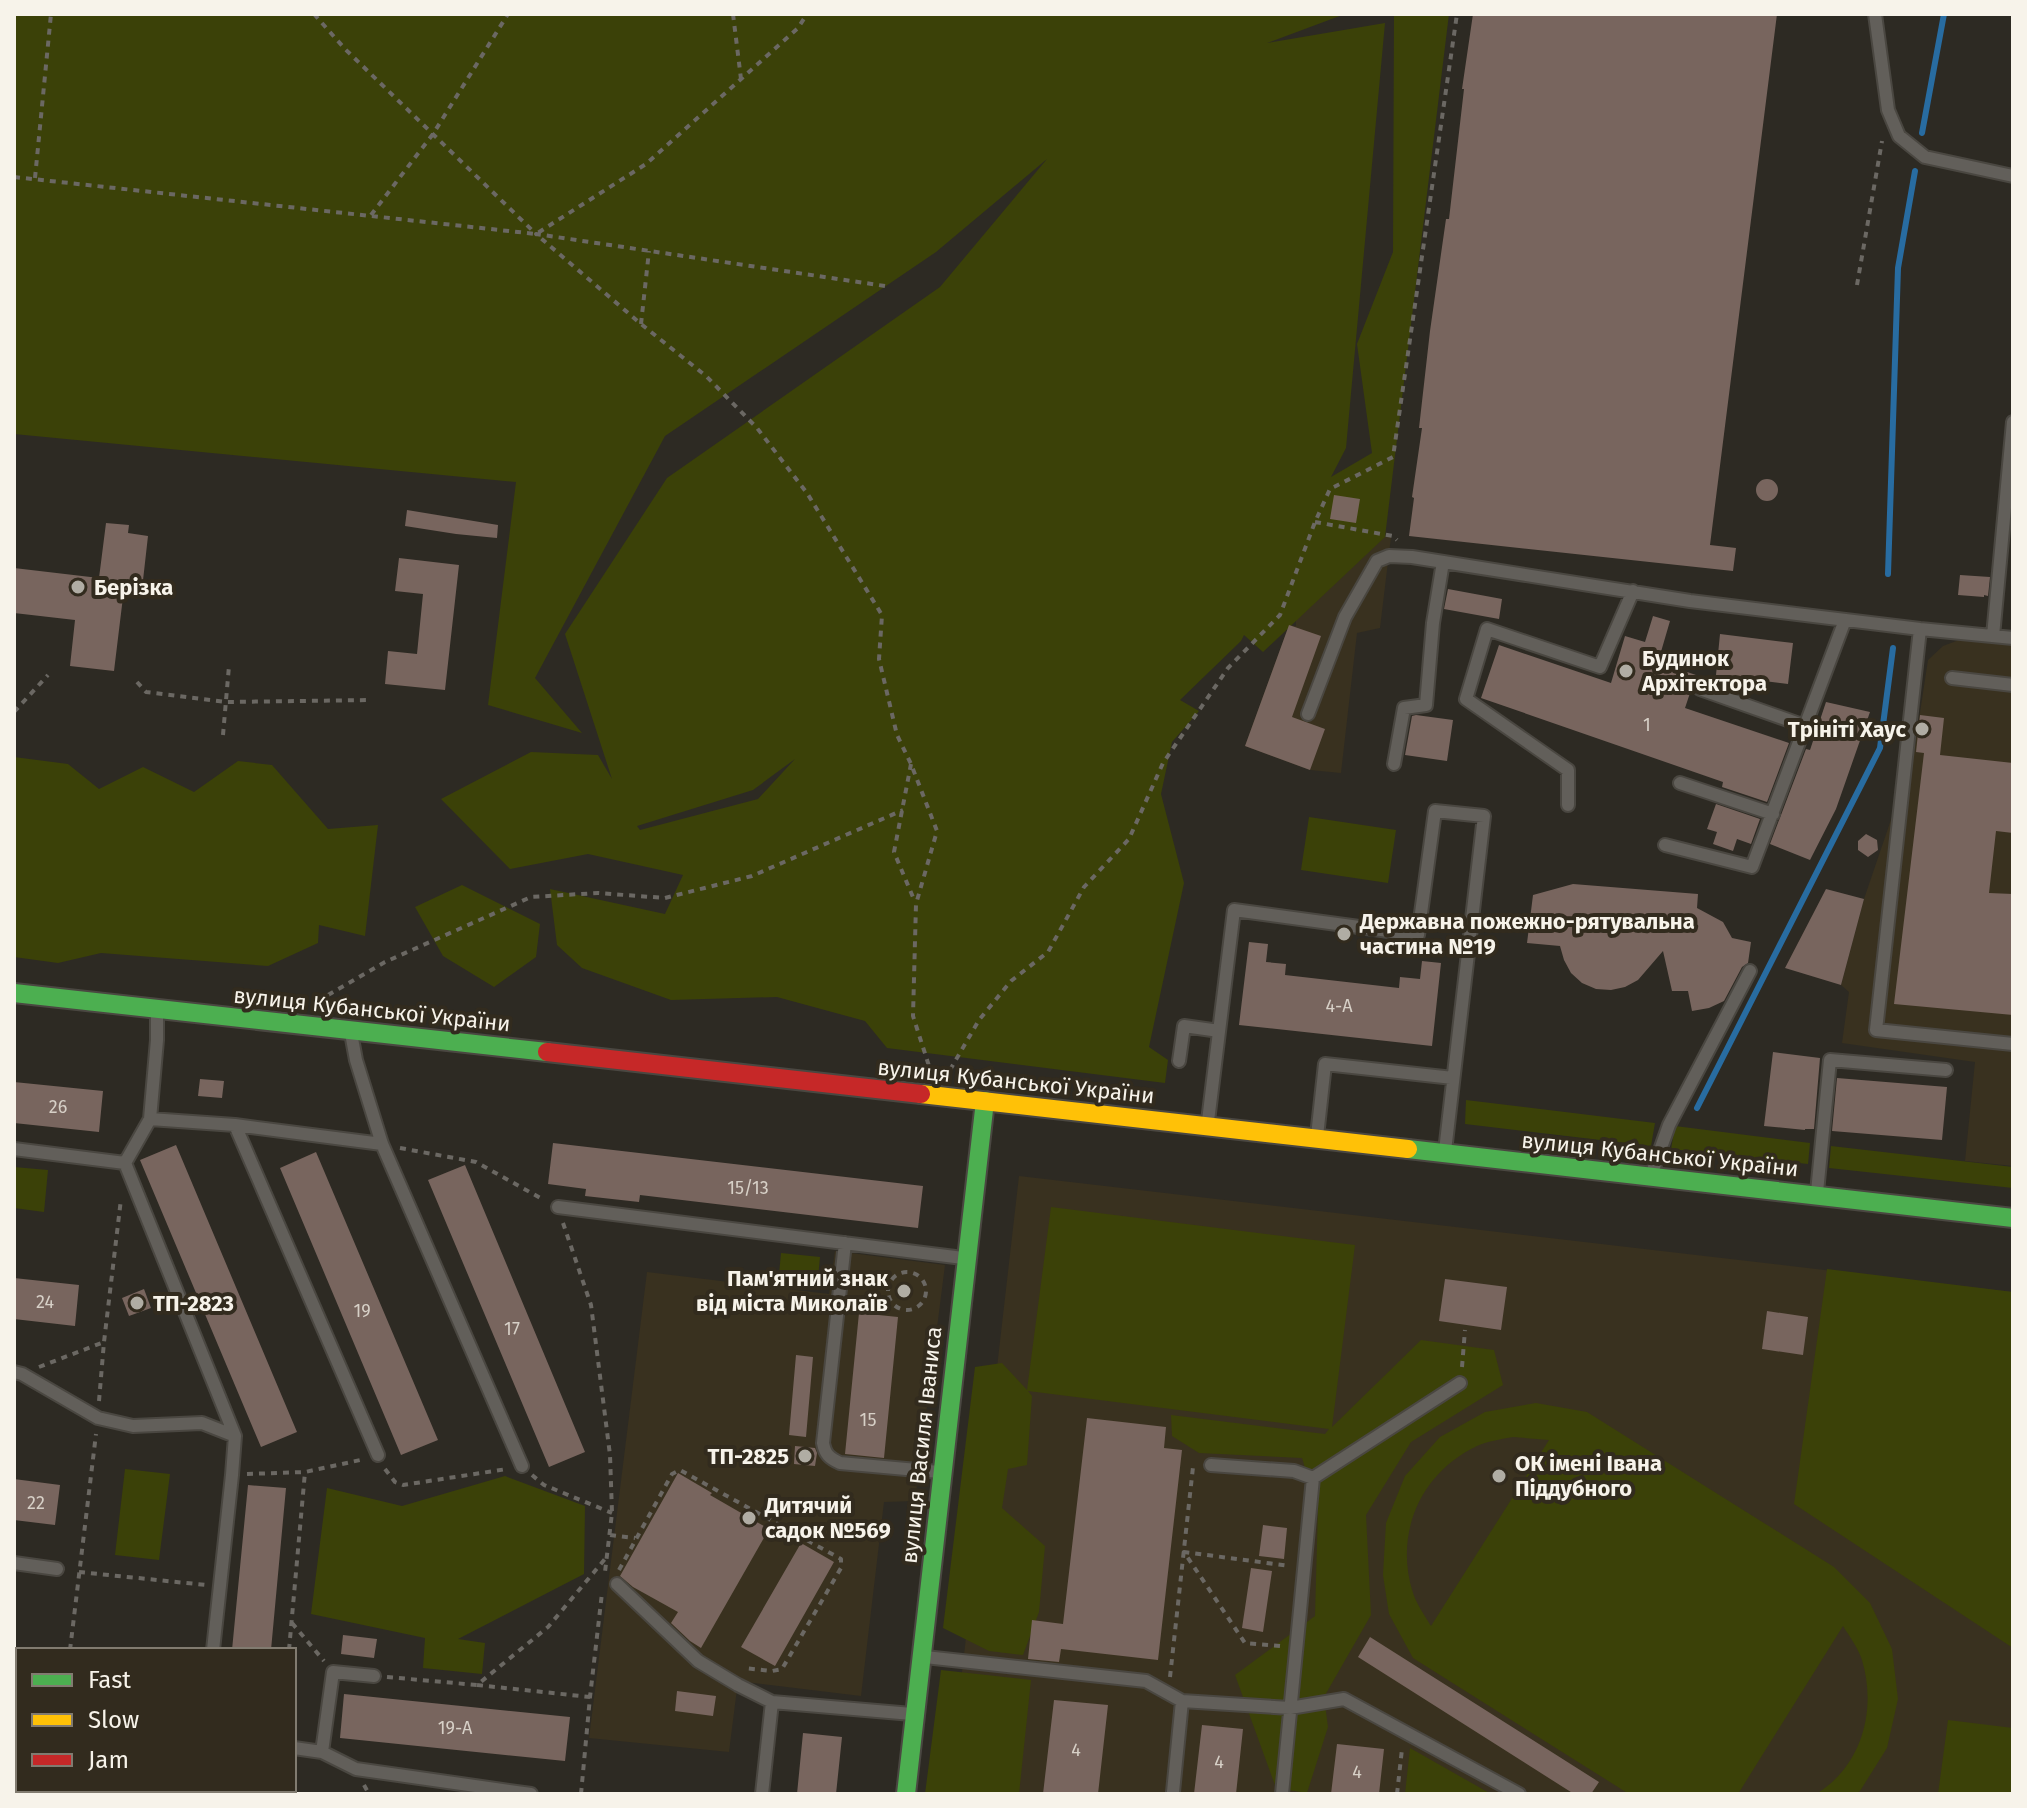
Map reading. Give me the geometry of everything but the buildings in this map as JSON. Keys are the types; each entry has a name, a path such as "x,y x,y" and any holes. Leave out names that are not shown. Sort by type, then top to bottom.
{"street":[{"name":"вулиця Кубанської України","path":"14,993 2013,1218"},
{"name":"вулиця Василя Іваниса","path":"906,1794 985,1101"}],"lane":[{"path":"1875,14 1888,110 1899,136 1925,157 2013,176"},
{"path":"1993,636 2008,535 2013,422"},
{"path":"1308,714 1345,617 1377,561 1389,556 1412,557 1690,601 2013,638"},
{"path":"1394,764 1404,708 1426,705 1433,623 1443,562"},
{"path":"1568,805 1568,770 1466,699 1474,671 1487,629 1600,667 1633,591"},
{"path":"1665,845 1752,867 1845,620"},
{"path":"1920,629 1876,1030 2013,1044"},
{"path":"1952,678 2013,685"},
{"path":"1700,689 1805,726"},
{"path":"1680,783 1773,814"},
{"path":"1207,1126 1234,910 1418,935 1435,811 1484,816 1444,1154"},
{"path":"1651,1177 1669,1125 1750,971"},
{"path":"125,1163 150,1119 157,1040 156,1010"},
{"path":"1179,1061 1184,1026 1219,1031"},
{"path":"350,1030 382,1144 522,1466"},
{"path":"1817,1196 1830,1060 1946,1070"},
{"path":"1317,1139 1325,1064 1453,1078"},
{"path":"150,1119 235,1125 382,1144"},
{"path":"235,1125 378,1455"},
{"path":"14,1149 125,1163"},
{"path":"125,1163 235,1436 213,1648"},
{"path":"558,1207 966,1258"},
{"path":"845,1243 823,1443 825,1452 840,1463 942,1472"},
{"path":"18,1373 98,1418 133,1426 202,1423 235,1436"},
{"path":"1313,1478 1460,1383"},
{"path":"1211,1465 1294,1471 1313,1478"},
{"path":"1282,1794 1313,1478"},
{"path":"14,1563 57,1569"},
{"path":"617,1584 698,1661 772,1702 915,1714"},
{"path":"922,1657 1146,1681 1182,1701 1290,1708 1344,1699 1519,1794"},
{"path":"322,1752 333,1672 374,1676"},
{"path":"1173,1792 1182,1701"},
{"path":"762,1794 772,1702"},
{"path":"296,1748 322,1752 356,1769 531,1794"}],"path":[{"path":"35,178 51,14"},
{"path":"314,14 345,49 536,234 706,376 757,428 807,493 874,601 882,615 879,659 897,735 937,831 916,904 913,1016 932,1076"},
{"path":"371,215 433,134 508,14"},
{"path":"733,14 741,79"},
{"path":"536,234 646,164 798,28 807,14"},
{"path":"947,1076 979,1020 1011,981 1048,952 1084,887 1129,839 1163,763 1228,668 1280,615 1330,489 1393,457 1457,14"},
{"path":"1857,285 1888,110"},
{"path":"14,177 536,234 885,286"},
{"path":"641,324 649,251"},
{"path":"1315,522 1393,536 1412,557"},
{"path":"223,735 229,666"},
{"path":"14,712 48,675"},
{"path":"137,682 146,692 226,702 369,700"},
{"path":"911,764 894,852 916,904"},
{"path":"328,995 385,962 531,897 598,893 665,898 752,876 903,810"},
{"path":"382,1144 476,1162 558,1207 591,1305 610,1455 612,1513 605,1573"},
{"path":"911,1271 923,1280 926,1294 918,1307 904,1310 890,1301 888,1285 897,1274 911,1271"},
{"path":"1460,1383 1465,1330"},
{"path":"18,1373 104,1342"},
{"path":"1168,1694 1194,1463 1211,1465"},
{"path":"617,1584 616,1575 672,1474 680,1470 841,1559 841,1568 782,1669 772,1671 742,1667"},
{"path":"289,1648 305,1472"},
{"path":"544,1485 612,1513"},
{"path":"610,1535 636,1539"},
{"path":"1184,1552 1304,1568"},
{"path":"1184,1552 1245,1643 1296,1647"},
{"path":"477,1685 548,1627 607,1557"},
{"path":"57,1569 220,1587"},
{"path":"581,1794 603,1588"},
{"path":"292,1623 333,1672"},
{"path":"374,1676 590,1697"},
{"path":"1397,1794 1405,1731"}],"shaded area":[{"path":"1319,526 1391,537 1380,628 1357,633 1341,773 1310,770 1245,746 1289,625 1296,626 1295,603"},
{"path":"1959,640 2013,645 2013,1166 1965,1161 1975,1062 1842,1043 1849,992 1841,985 1864,899 1914,752 1928,660 1943,646"},
{"name":"ОК імені Івана Піддубного","path":"1019,1176 2013,1292 2013,1794 948,1794"},
{"name":"Дитячий садок №569","path":"835,1251 945,1265 915,1501 884,1502 861,1696 738,1681 729,1752 589,1738 647,1272 829,1294"}],"green space":[{"path":"14,14 1345,14 1267,43 1385,23 1346,448 1331,477 1372,453 1357,344 1393,252 1394,14 1449,14 1385,537 1263,652 1244,635 1180,700 1199,711 1172,742 1161,794 1184,883 1149,1047 1168,1060 1165,1083 887,1048 865,1021 777,997 671,1000 582,968 557,945 550,889 665,914 683,875 588,854 510,869 441,799 531,752 598,755 612,779 565,634 667,478 940,287 1047,159 936,252 665,436 535,678 582,733 488,705 516,482 14,434","holes":["795,759 758,799 640,830 637,826 753,790"]},
{"path":"14,757 68,764 99,789 143,767 194,792 238,761 272,765 328,829 378,825 365,936 319,925 318,943 268,966 101,953 58,963 14,957"},
{"path":"1309,817 1396,830 1388,883 1301,870"},
{"path":"462,885 540,924 536,957 494,987 443,956 415,907"},
{"path":"1466,1100 1655,1123 1651,1146 1465,1124"},
{"path":"1675,1126 1810,1143 1808,1164 1671,1149"},
{"path":"1831,1146 2013,1167 2013,1188 1829,1168"},
{"path":"14,1167 48,1170 44,1212 14,1208"},
{"path":"1051,1207 1355,1245 1332,1427 1421,1340 1494,1350 1503,1385 1411,1442 1366,1515 1371,1615 1324,1697 1328,1727 1307,1793 1276,1788 1235,1675 1315,1616 1318,1509 1302,1458 1199,1453 1172,1436 1171,1415 1325,1434 1329,1429 1028,1391 1032,1396 1027,1465 1008,1469 1002,1508 1045,1546 1039,1612 1023,1655 989,1651 943,1628 975,1367 1002,1363 1027,1390"},
{"path":"781,1253 820,1257 817,1289 778,1285"},
{"path":"1827,1269 2013,1292 2013,1648 1794,1504"},
{"path":"1536,1403 1587,1412 1834,1567 1870,1603 1892,1649 1898,1699 1887,1748 1860,1791 1856,1794 1816,1794 1845,1768 1862,1735 1866,1717 1868,1698 1862,1660 1843,1626 1738,1794 1629,1794 1413,1658 1389,1614 1383,1575 1386,1523 1405,1476 1440,1437 1485,1412","holes":["1513,1437 1549,1440 1431,1626 1413,1593 1407,1549 1416,1508 1427,1489 1440,1472 1481,1444"]},
{"path":"125,1469 170,1474 159,1560 115,1555"},
{"path":"505,1476 585,1506 584,1574 458,1639 485,1643 482,1674 423,1668 425,1638 311,1614 327,1488 402,1506"},
{"path":"941,1670 1031,1680 1019,1794 925,1794"},
{"path":"1948,1720 2013,1728 2013,1794 1938,1794"},
{"path":"1410,1748 1491,1794 1405,1794"}],"waterway":[{"path":"1922,133 1944,14"},
{"path":"1888,574 1898,268 1915,171"},
{"path":"1697,1108 1880,748 1893,648"}],"traffic: fast":[{"path":"14,993 547,1052"},
{"path":"906,1794 985,1101"},
{"path":"1408,1149 2013,1218"}],"traffic: slow":[{"path":"921,1094 1408,1149"}],"traffic: jam":[{"path":"547,1052 921,1094"}],"place":[{"name":"Берізка","path":"78,587"},
{"name":"Будинок Архітектора","path":"1626,671"},
{"name":"Трініті Хаус","path":"1922,729"},
{"name":"Державна пожежно-рятувальна частина №19","path":"1344,934"},
{"name":"Пам'ятний знак від міста Миколаїв","path":"904,1291"},
{"name":"ТП-2823","path":"137,1303"},
{"name":"ТП-2825","path":"805,1456"},
{"name":"ОК імені Івана Піддубного","path":"1499,1476"},
{"name":"Дитячий садок №569","path":"749,1518"}]}
